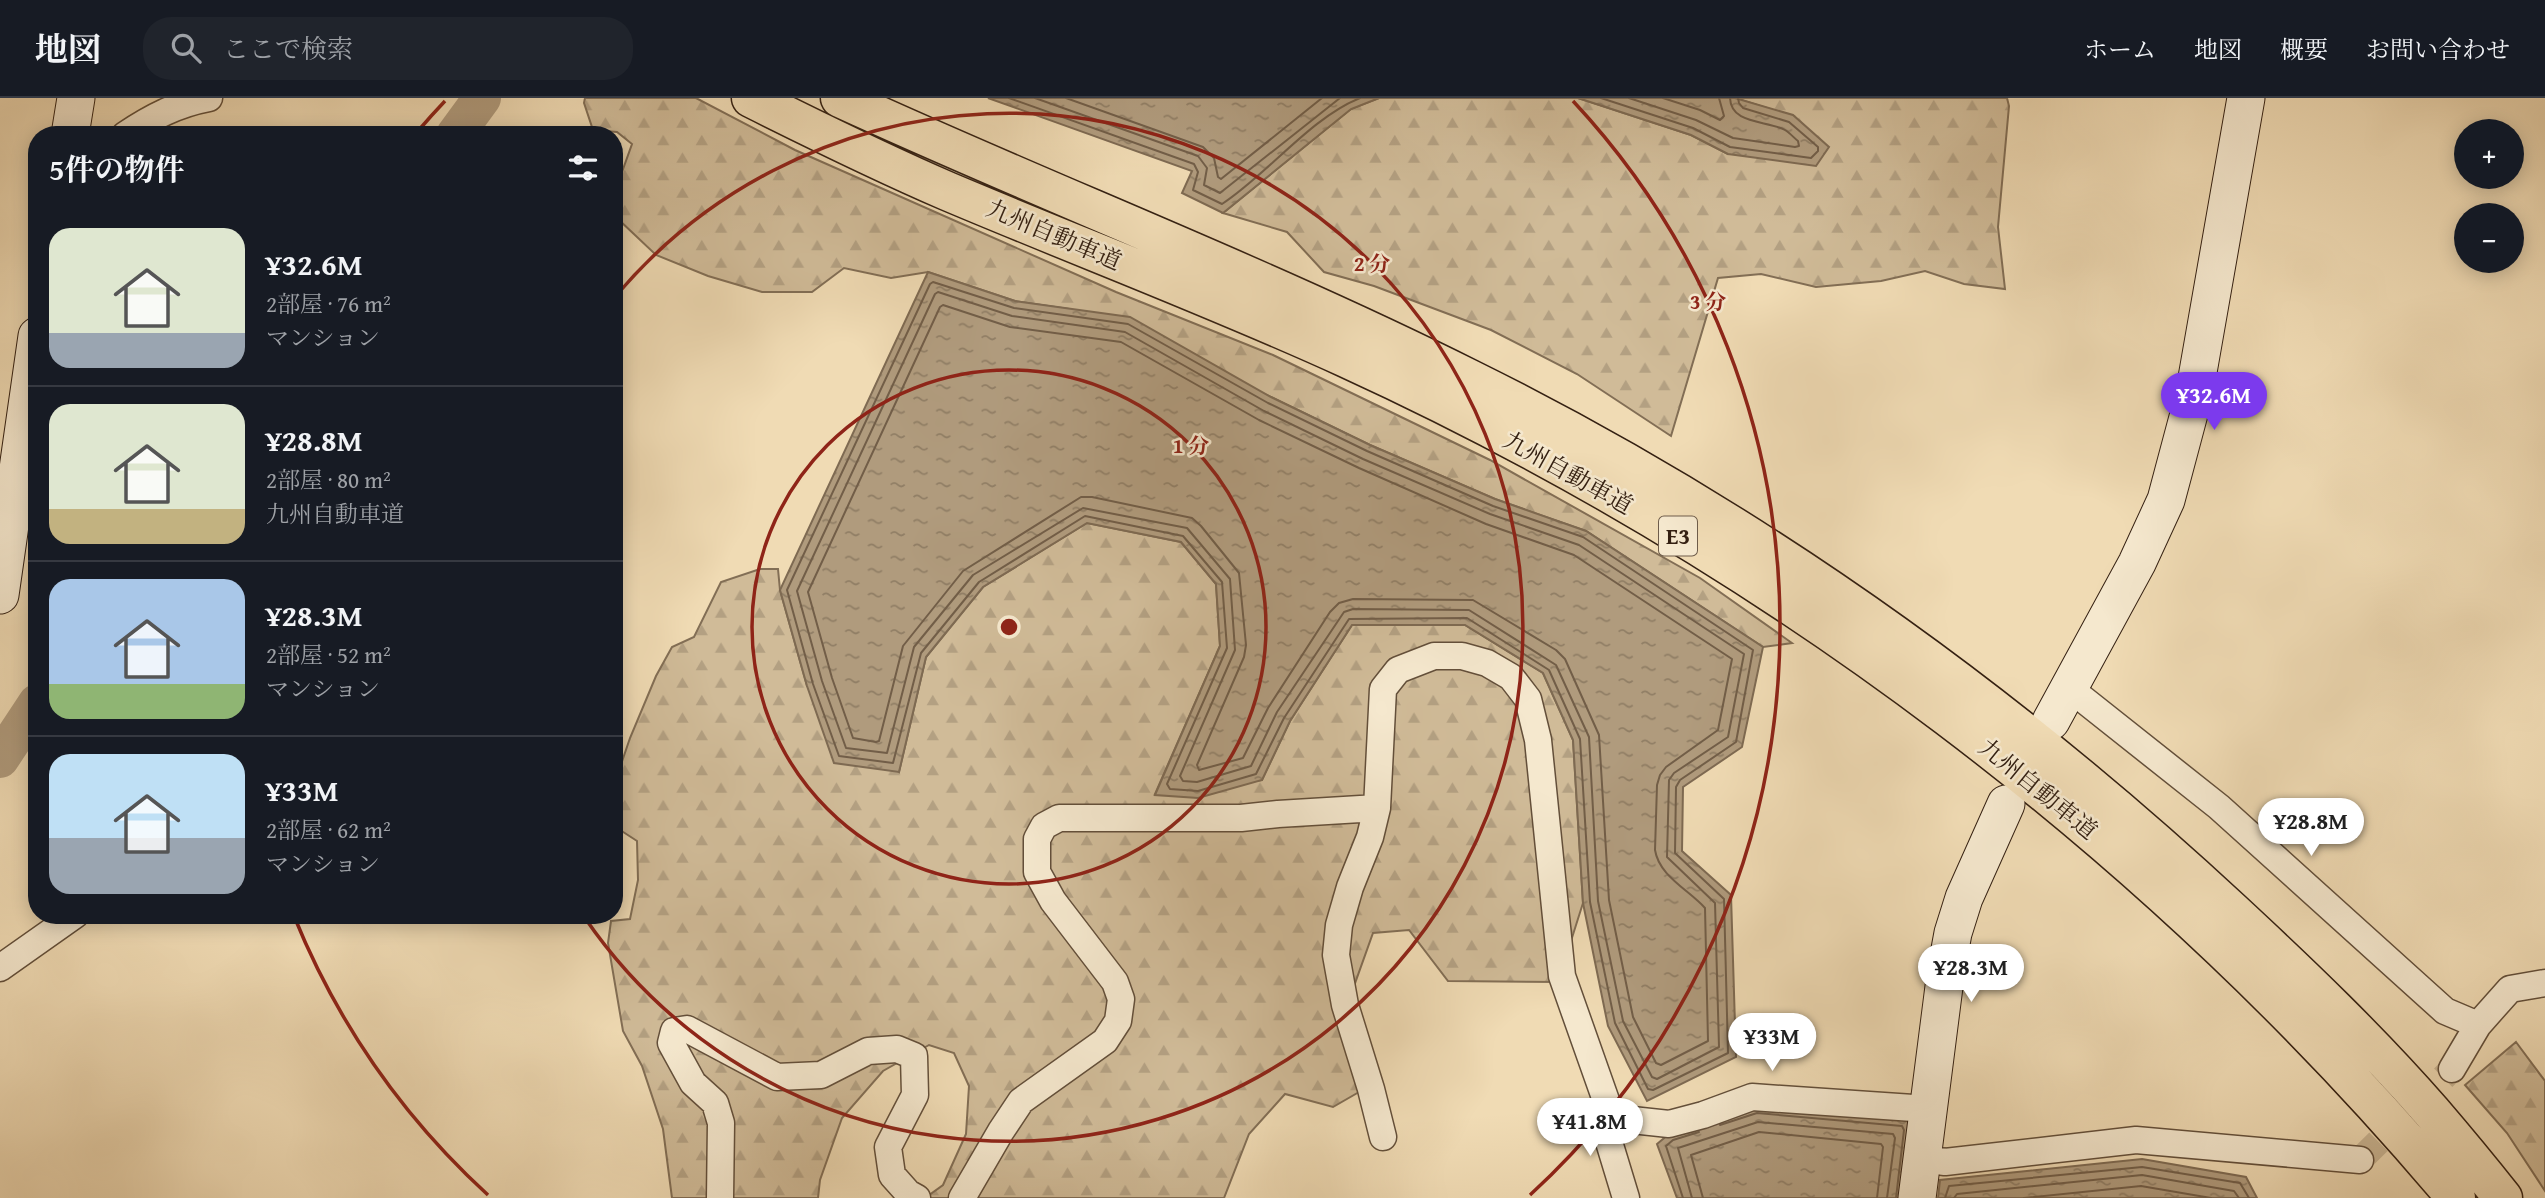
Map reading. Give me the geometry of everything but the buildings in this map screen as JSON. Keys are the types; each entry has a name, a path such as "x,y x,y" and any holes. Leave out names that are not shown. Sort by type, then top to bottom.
{"highway":[{"name":"九州自動車道","path":"751,98 940,188 1347,359 1472,420 1588,483 1776,596 1948,717 2135,868 2267,993 2409,1142 2456,1198"},
{"name":"九州自動車道","path":"840,98 950,149 1356,323 1474,381 1701,505 1821,584 1969,688 2160,844 2299,974 2430,1110 2503,1198"}],"street":[{"path":"71,126 76,98"},
{"path":"138,126 156,114 209,98"},
{"path":"2051,721 2137,563 2166,500 2194,396 2246,98"},
{"path":"0,595 28,400"},
{"path":"1383,1137 1345,1005 1336,956 1342,912 1370,837 1377,808 1383,689 1398,670 1434,656 1462,656 1487,663 1511,677 1528,699 1538,740 1562,976 1609,1109 1609,1142 1626,1198"},
{"path":"2069,688 2219,807 2445,1010 2479,1025"},
{"path":"1917,1198 1953,933 1964,898 2006,803"},
{"path":"962,1198 1021,1101 1105,1041 1118,1021 1121,999 1115,982 1053,901 1037,872 1037,839 1044,826 1059,818 1241,818 1377,808"},
{"path":"0,968 62,924"},
{"path":"2452,1069 2479,1025 2510,989 2545,983"},
{"path":"720,1198 722,1122 715,1103 693,1083 671,1043 674,1031 687,1029 777,1077 821,1075 868,1051 897,1049 914,1056 915,1094 888,1147 892,1175 908,1193 917,1198"},
{"path":"1609,1109 1632,1120 1669,1124 1752,1097 1928,1109"},
{"path":"1922,1158 1945,1162 2136,1140 2360,1160"}],"green space":[{"path":"585,98 696,98 795,150 1116,292 1273,355 1490,460 1700,578 1792,643 1763,647 1586,531 1495,499 1069,309 1015,301 928,272 891,278 844,268 812,292 762,292 708,276 656,255 623,224 623,169 632,144 623,137 623,126 592,126 584,103"},
{"path":"1379,98 1578,98 1691,135 1728,154 1793,116 1735,98 2007,98 2009,106 1998,227 2005,289 1964,284 1925,271 1881,281 1816,287 1761,274 1718,278 1671,436 1577,374 1491,330 1374,286 1324,272 1287,232 1223,213 1351,109"},
{"path":"1087,523 1181,542 1216,584 1220,646 1155,794 1262,780 1290,721 1352,625 1465,625 1543,673 1573,740 1583,903 1558,982 1448,981 1409,930 1373,933 1353,989 1359,1092 1333,1107 1285,1094 1249,1134 1224,1198 925,1198 943,1185 966,1134 969,1086 954,1053 929,1045 883,1071 842,1118 820,1180 818,1198 672,1198 663,1129 642,1066 623,1031 608,943 611,924 623,924 623,920 630,919 638,880 637,841 623,832 623,759 656,676 672,647 694,637 721,582 760,569 778,569 780,590 807,686 899,772 926,657 983,587"},
{"path":"2516,1042 2545,1081 2545,1191 2507,1133 2465,1085"}],"water":[{"path":"988,98 1379,98 1351,109 1223,213 1182,193 1192,171"},
{"path":"1578,98 1735,98 1793,115 1829,147 1816,166 1728,154 1691,135"},
{"path":"928,272 1015,301 1130,317 1271,397 1370,445 1495,499 1586,531 1763,647 1742,747 1683,787 1682,851 1731,895 1736,1057 1647,1101 1608,1026 1583,903 1573,740 1543,673 1465,625 1352,625 1290,721 1262,780 1198,798 1155,795 1220,646 1216,584 1181,542 1087,523 983,587 926,657 899,772 834,763 807,686 780,590"},
{"path":"1756,1106 1913,1120 1903,1198 1677,1198 1657,1144 1669,1134"},
{"path":"2142,1159 2246,1177 2257,1198 1938,1198 1940,1180"}],"waterway":[{"path":"462,126 482,98"},
{"path":"0,759 28,717"}],"tunnel":[{"path":"2360,1160 2452,1069"}]}
